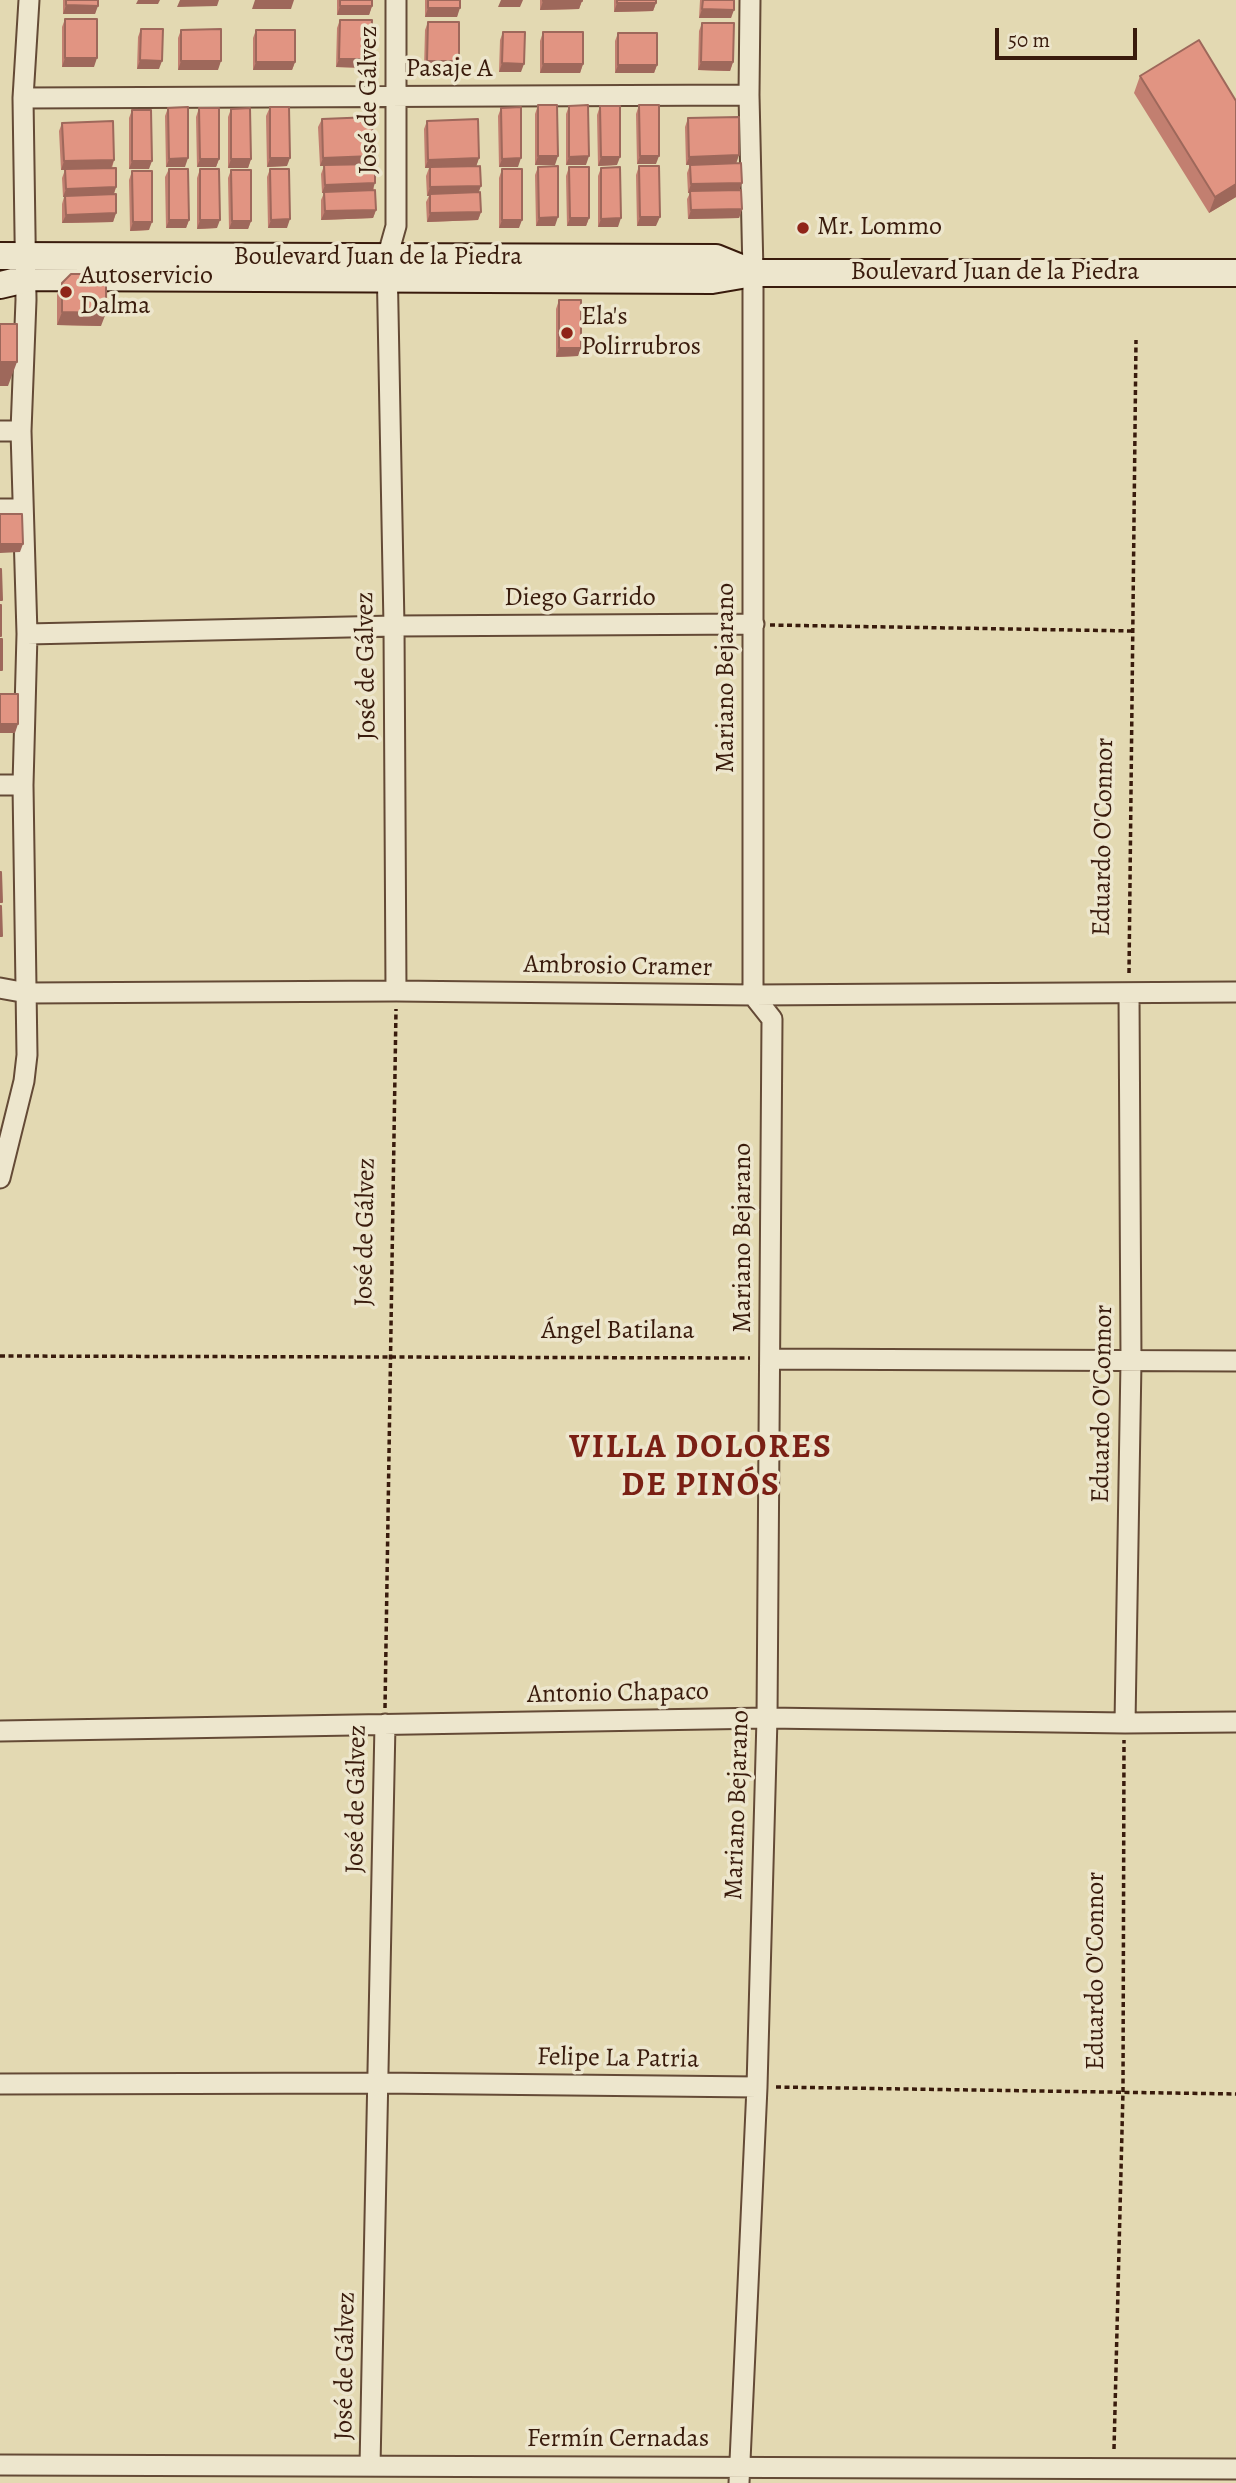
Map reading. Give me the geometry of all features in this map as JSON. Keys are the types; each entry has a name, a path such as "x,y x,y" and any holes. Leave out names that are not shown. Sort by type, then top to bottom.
{"main road":[{"name":"Boulevard Juan de la Piedra","path":"12,269 387,269 712,280 754,272 1236,273"}],"street":[{"path":"0,1178 24,1081 27,993 23,785 27,634 21,431 26,300 12,269 29,0"},
{"name":"José de Gálvez","path":"396,0 396,226 387,269 394,626 396,990"},
{"name":"Mariano Bejarano","path":"739,2475 757,2087 767,1718 772,1019 753,995 754,272 749,95 750,0"},
{"name":"Pasaje A","path":"23,98 749,95"},
{"path":"0,430 21,431"},
{"path":"0,509 23,509"},
{"name":"Diego Garrido","path":"27,634 394,626 754,624"},
{"path":"0,785 23,785"},
{"name":"Ambrosio Cramer","path":"0,988 27,993 396,990 753,995 1236,992"},
{"name":"Eduardo O'Connor","path":"1125,1723 1131,1361 1129,993"},
{"path":"770,1359 1236,1361"},
{"name":"Antonio Chapaco","path":"0,1731 767,1718 1236,1722"},
{"name":"José de Gálvez","path":"370,2466 385,1724"},
{"name":"Felipe La Patria","path":"0,2084 379,2083 757,2087"},
{"name":"Fermín Cernadas","path":"0,2465 370,2466 739,2475 1113,2468 1236,2469"}],"path":[{"name":"Eduardo O'Connor","path":"1129,993 1136,340"},
{"path":"754,624 1133,631"},
{"name":"José de Gálvez","path":"385,1724 396,990"},
{"name":"Ángel Batilana","path":"0,1356 770,1359"},
{"name":"Eduardo O'Connor","path":"1113,2468 1123,2091 1125,1723"},
{"path":"757,2087 1236,2094"}],"building":[{"path":"66,0 98,0 98,6 66,5"},
{"path":"340,0 372,0 372,6 340,6"},
{"path":"428,0 460,0 460,8 428,8"},
{"path":"582,0 582,1 543,1"},
{"path":"617,0 656,0 656,3 617,3"},
{"path":"703,0 734,0 734,10 702,9"},
{"path":"65,19 97,19 97,58 65,58"},
{"path":"340,20 372,20 371,59 339,59"},
{"path":"428,22 459,22 459,61 427,61"},
{"path":"702,23 734,23 733,62 701,62"},
{"path":"141,29 163,29 162,61 140,60"},
{"path":"221,29 221,61 181,61 181,30"},
{"path":"256,30 295,30 295,62 256,62"},
{"path":"503,32 525,32 524,64 502,63"},
{"path":"543,32 583,32 583,64 543,64"},
{"path":"618,33 657,33 657,65 618,65"},
{"path":"1199,40 1236,101 1236,184 1215,197 1140,76"},
{"path":"538,105 557,105 558,156 538,156"},
{"path":"588,105 589,156 569,157 569,106"},
{"path":"639,105 659,105 659,156 640,156"},
{"path":"600,106 620,106 620,157 601,157"},
{"path":"188,107 188,158 169,159 168,108"},
{"path":"270,107 289,107 290,158 270,158"},
{"path":"521,107 521,158 502,159 501,108"},
{"path":"199,108 219,108 219,159 200,159"},
{"path":"250,108 251,159 231,159 231,109"},
{"path":"132,110 151,110 152,161 132,161"},
{"path":"372,117 373,156 323,158 322,119"},
{"path":"739,117 739,155 689,157 688,118"},
{"path":"478,119 479,158 428,160 427,121"},
{"path":"113,121 114,160 64,161 62,123"},
{"path":"741,163 742,183 691,184 690,165"},
{"path":"375,164 375,183 325,185 324,165"},
{"path":"480,166 481,186 430,187 430,167"},
{"path":"558,166 558,217 539,218 538,167"},
{"path":"639,166 659,166 660,217 640,217"},
{"path":"569,167 589,167 589,218 570,218"},
{"path":"620,167 621,218 601,219 601,168"},
{"path":"116,168 116,187 66,189 65,169"},
{"path":"169,169 188,169 189,220 169,220"},
{"path":"200,169 219,169 220,220 200,220"},
{"path":"270,169 289,169 290,219 271,220"},
{"path":"502,169 522,169 522,220 502,220"},
{"path":"231,170 251,170 251,221 232,221"},
{"path":"132,171 152,171 152,222 133,222"},
{"path":"375,190 376,210 325,211 324,192"},
{"path":"741,190 742,209 691,210 690,191"},
{"path":"480,192 481,212 430,213 430,194"},
{"path":"116,194 116,213 66,215 65,196"},
{"path":"71,274 106,274 106,313 62,312 62,283"},
{"name":"Ela's Polirrubros","path":"559,300 581,300 581,348 559,348"},
{"path":"0,324 17,324 17,362 0,362"},
{"path":"0,514 22,514 23,544 0,544"},
{"path":"1,569 2,600 0,600"},
{"path":"1,605 1,636 0,636"},
{"path":"2,639 2,670 0,670"},
{"path":"0,694 18,694 18,724 0,724"},
{"path":"1,872 2,902 0,902"},
{"path":"1,906 2,936 0,936"}],"place":[{"name":"Mr. Lommo","path":"803,228"},
{"name":"Autoservicio Dalma","path":"66,292"},
{"name":"Ela's Polirrubros","path":"567,333"}],"district":[{"name":"VILLA DOLORES DE PINÓS","path":"701,1468"}]}
